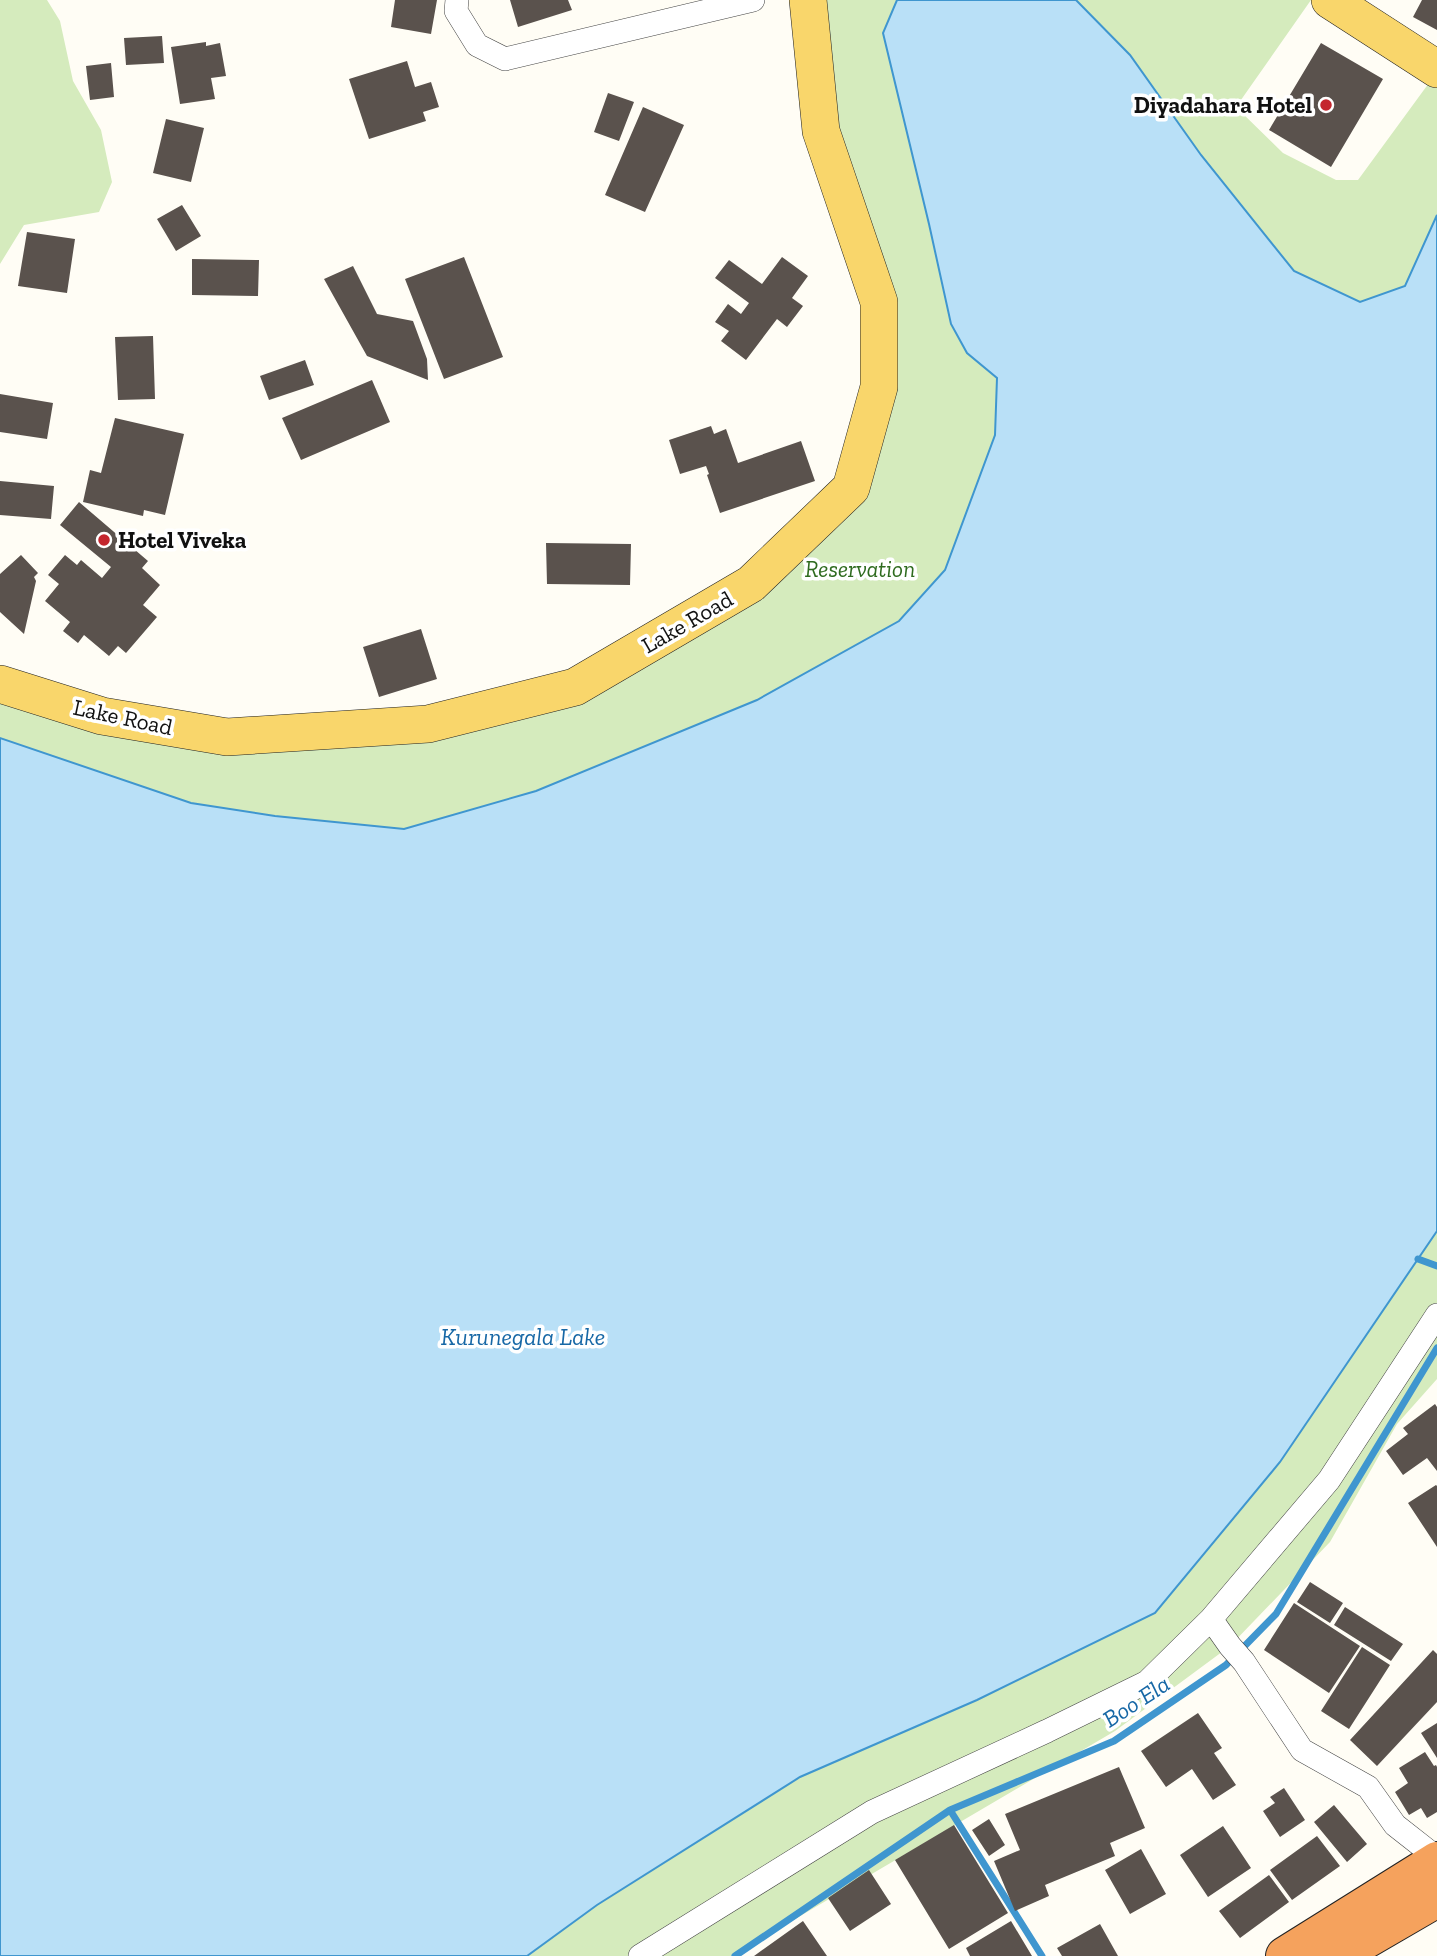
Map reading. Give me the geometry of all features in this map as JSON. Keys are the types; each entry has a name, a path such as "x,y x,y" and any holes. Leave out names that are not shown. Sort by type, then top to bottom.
{"highway":[{"path":"1285,1956 1437,1859"},
{"path":"1337,1956 1437,1898"}],"main road":[{"name":"Lake Road","path":"0,684 102,716 227,737 428,724 575,687 751,584 851,488 879,387 880,302 821,131 808,0"},
{"path":"1330,0 1437,69"}],"street":[{"path":"457,0 456,11 477,45 505,59 754,0"},
{"path":"640,1956 872,1812 1147,1682 1211,1619 1329,1480 1437,1315"},
{"path":"1211,1619 1302,1750 1368,1787 1395,1825 1437,1859"}],"green space":[{"path":"0,0 47,0 60,21 73,81 101,130 112,182 99,212 24,225 0,264"},
{"name":"Reservation","path":"808,0 897,0 883,34 951,324 967,353 997,378 995,435 945,570 899,621 757,700 536,791 404,829 275,816 191,803 0,738 0,684 227,737 575,687 751,584 851,488 879,387"},
{"path":"1076,0 1311,0 1236,107 1283,153 1336,180 1358,180 1437,72 1437,215 1405,287 1360,302 1294,271 1201,155 1130,55"},
{"path":"1437,1231 1437,1379 1397,1424 1330,1542 1230,1646 1115,1731 732,1956 527,1956 597,1905 800,1777 977,1700 1280,1462"}],"water":[{"name":"Kurunegala Lake","path":"897,0 1076,0 1130,55 1201,155 1294,271 1360,302 1405,286 1437,215 1437,1231 1280,1462 1155,1613 977,1700 800,1777 597,1905 527,1956 0,1956 0,738 191,803 275,816 404,829 536,791 757,700 899,621 945,570 995,435 997,378 967,353 951,324 883,33"}],"building":[{"path":"395,0 437,0 431,34 391,27"},
{"path":"510,0 568,0 572,10 518,27"},
{"path":"1422,0 1437,0 1437,30 1413,17"},
{"path":"162,36 164,63 126,65 124,38"},
{"path":"206,42 206,46 220,43 226,76 211,78 215,99 180,104 171,47"},
{"name":"Diyadahara Hotel","path":"1321,43 1383,79 1331,167 1269,130"},
{"path":"407,61 415,87 431,82 439,107 423,112 426,121 369,139 349,79"},
{"path":"111,63 114,97 90,100 86,66"},
{"path":"608,93 634,102 619,141 594,132"},
{"path":"643,107 684,125 645,212 605,195"},
{"path":"166,119 204,128 191,182 153,173"},
{"path":"182,205 201,236 176,251 157,219"},
{"path":"27,232 75,239 67,293 18,286"},
{"path":"464,257 503,357 444,379 405,279"},
{"path":"782,257 808,276 792,298 803,306 787,327 777,319 746,360 721,341 729,331 715,322 728,304 741,314 749,303 715,278 729,260 762,284"},
{"path":"192,259 259,260 258,296 192,295"},
{"path":"353,266 377,314 413,321 427,359 428,380 367,356 324,279"},
{"path":"153,336 155,399 118,400 115,337"},
{"path":"305,360 314,385 269,400 260,376"},
{"path":"372,380 390,422 301,460 282,418"},
{"path":"0,394 53,403 47,439 0,432"},
{"path":"115,418 184,434 165,515 144,510 143,516 83,502 90,470 101,473"},
{"path":"711,426 714,434 726,429 738,463 801,441 815,481 720,513 706,466 680,474 669,440"},
{"path":"0,481 54,486 51,519 0,515"},
{"path":"79,502 148,561 142,568 160,585 143,605 157,617 126,653 118,646 109,656 84,635 78,643 63,631 70,622 45,601 59,584 48,575 65,555 77,565 81,560 102,578 111,567 60,525"},
{"path":"546,543 631,544 630,585 547,584"},
{"path":"21,555 38,573 34,577 36,581 24,634 0,612 0,574"},
{"path":"421,629 437,679 379,697 363,647"},
{"path":"1435,1404 1437,1471 1427,1458 1403,1475 1386,1451 1408,1434 1403,1428"},
{"path":"1437,1486 1437,1547 1408,1503"},
{"path":"1310,1582 1343,1603 1330,1623 1297,1602"},
{"path":"1294,1603 1360,1646 1329,1693 1264,1650"},
{"path":"1345,1607 1403,1644 1391,1661 1334,1625"},
{"path":"1362,1647 1390,1665 1349,1729 1321,1711"},
{"path":"1433,1650 1437,1654 1437,1702 1377,1766 1350,1740"},
{"path":"1198,1713 1222,1748 1214,1753 1236,1785 1213,1800 1192,1769 1166,1787 1141,1751"},
{"path":"1437,1723 1437,1758 1421,1733"},
{"path":"1425,1752 1437,1767 1437,1812 1427,1818 1421,1808 1409,1815 1395,1792 1408,1783 1399,1768"},
{"path":"1119,1767 1145,1828 1110,1843 1115,1856 1045,1885 1049,1896 1015,1911 994,1861 1020,1850 1005,1814"},
{"path":"1284,1788 1305,1820 1280,1837 1263,1811 1275,1803 1270,1797"},
{"path":"1334,1805 1367,1844 1347,1862 1314,1822"},
{"path":"989,1819 1005,1845 989,1856 972,1830"},
{"path":"954,1825 1008,1913 949,1949 895,1860"},
{"path":"1223,1826 1251,1868 1208,1897 1180,1855"},
{"path":"1317,1836 1340,1866 1292,1900 1270,1870"},
{"path":"1141,1849 1166,1894 1130,1914 1105,1870"},
{"path":"869,1870 891,1904 850,1931 828,1898"},
{"path":"1269,1875 1289,1902 1240,1938 1219,1911"},
{"path":"803,1921 827,1956 754,1956"},
{"path":"1011,1921 1032,1956 970,1956 966,1948"},
{"path":"1100,1924 1118,1956 1062,1956 1057,1948"}],"waterway":[{"name":"Boo Ela","path":"1418,1259 1437,1266"},
{"name":"Boo Ela","path":"735,1956 950,1810 1114,1741 1226,1665 1276,1614 1437,1348"},
{"path":"950,1810 1042,1956"}],"place":[{"name":"Diyadahara Hotel","path":"1326,105"},
{"name":"Hotel Viveka","path":"104,540"}]}
